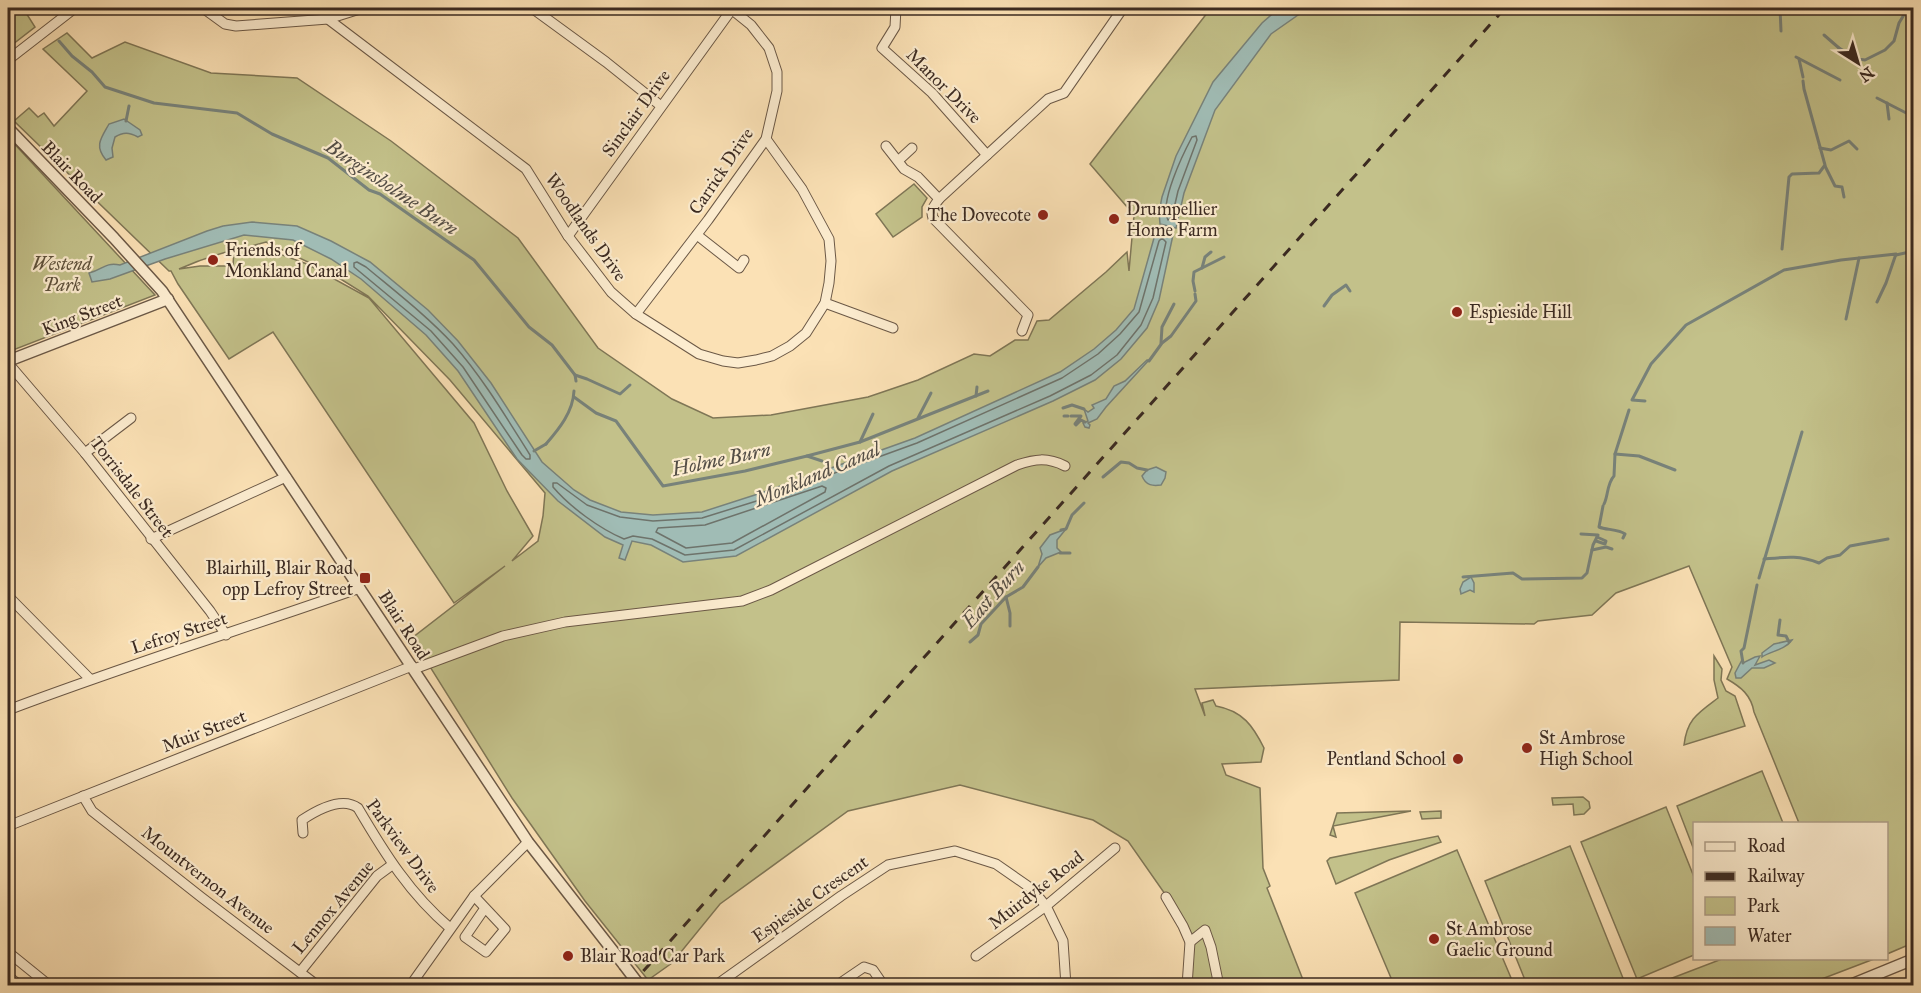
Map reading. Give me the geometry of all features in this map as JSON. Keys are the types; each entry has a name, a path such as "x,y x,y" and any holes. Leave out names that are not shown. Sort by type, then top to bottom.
{"street":[{"path":"8,60 75,8"},
{"path":"203,8 225,24 236,26 328,19 363,8"},
{"path":"532,8 661,106"},
{"name":"Sinclair Drive","path":"568,236 731,8"},
{"name":"Carrick Drive","path":"636,314 697,235 765,139 777,91 777,72 769,48 751,25 731,8"},
{"name":"Manor Drive","path":"896,8 896,27 882,48 932,93 987,155"},
{"path":"1022,331 1028,315 933,219 931,213 939,199 1048,99 1064,93 1123,8"},
{"name":"Woodlands Drive","path":"328,19 525,169 568,236 611,292 636,314 699,354 738,363 772,356 790,346 806,333 825,303 831,261 829,239 802,189 765,139"},
{"name":"Blair Road","path":"8,128 150,276 168,299 528,842 640,986"},
{"path":"886,146 904,169 918,177 939,199"},
{"path":"899,160 912,148"},
{"path":"697,235 739,267"},
{"name":"King Street","path":"8,362 168,299"},
{"path":"825,303 893,328"},
{"name":"Torrisdale Street","path":"8,362 85,453 210,611 226,635"},
{"path":"85,453 131,418"},
{"name":"Muir Street","path":"8,826 413,668 503,636 565,622 742,601 771,590 1017,465 1049,459 1065,466"},
{"path":"151,539 286,477"},
{"name":"Lefroy Street","path":"8,710 90,679 360,588"},
{"path":"8,596 90,679"},
{"name":"Mountvernon Avenue","path":"83,796 92,811 318,986"},
{"name":"Parkview Drive","path":"303,833 302,820 308,816 338,803 358,808 392,865 422,902 450,928"},
{"path":"410,986 474,896 528,842"},
{"name":"Muirdyke Road","path":"976,956 1046,906 1115,848"},
{"name":"Espieside Crescent","path":"715,986 841,896 888,866 954,851 996,864 1032,889 1046,906 1063,941 1065,986"},
{"name":"Lennox Avenue","path":"300,972 377,876 392,865"},
{"path":"474,896 505,929 486,952 465,937 485,908"},
{"path":"1166,897 1190,942 1187,986"},
{"path":"1190,942 1205,930 1219,986"},
{"path":"8,952 50,986"},
{"path":"1848,986 1914,959"},
{"path":"836,986 864,967 873,970 884,986"},
{"path":"8,976 20,986"}],"green space":[{"path":"8,8 23,8 35,27 8,48"},
{"path":"1211,8 1913,8 1913,943 1888,954 1888,822 1799,822 1748,696 1741,688 1727,679 1732,667 1689,566 1616,593 1592,615 1538,621 1534,624 1400,622 1399,680 1195,689 1205,716 1202,703 1213,700 1216,706 1233,712 1246,721 1264,748 1261,762 1222,764 1226,775 1260,788 1263,868 1270,886 1267,888 1305,985 1188,985 1186,924 1128,841 1093,820 960,785 848,811 720,904 672,963 648,980 585,901 512,798 412,638 505,566 454,603 273,332 229,359 171,271 14,121 29,108 38,117 44,113 54,126 87,91 43,49 67,33 92,58 125,42 211,73 297,78 391,141 518,238 598,348 672,399 713,418 771,415 868,397 918,380 974,354 990,356 1015,340 1028,340 1037,321 1049,320 1127,252 1129,271 1134,215 1090,164","holes":["266,242 331,273 368,296 450,380 545,493 538,541 512,561 533,536 507,491 474,423 369,298 307,264 255,245","234,250 233,266 200,266 179,269"]},
{"name":"Westend Park","path":"8,137 155,295 8,352"},
{"path":"914,184 927,198 922,207 922,217 893,237 876,214"},
{"path":"1714,656 1722,669 1721,680 1726,691 1735,696 1745,726 1684,745 1688,729 1695,717 1718,698 1714,680"},
{"path":"1762,771 1783,822 1693,822 1693,847 1677,806"},
{"path":"1583,797 1589,802 1590,808 1584,814 1574,815 1573,804 1553,805 1552,798"},
{"path":"1666,807 1693,874 1693,955 1637,979 1581,842"},
{"path":"1411,811 1333,826 1336,837 1330,835 1337,813"},
{"path":"1441,811 1441,818 1422,819 1420,812"},
{"path":"1438,836 1441,842 1389,860 1336,884 1327,861 1330,858"},
{"path":"1570,846 1625,983 1620,985 1527,985 1485,881"},
{"name":"St Ambrose Gaelic Ground","path":"1457,850 1514,985 1394,985 1355,893"},
{"path":"1719,960 1871,960 1806,985 1654,985"}],"water":[{"path":"1279,8 1308,8 1271,34 1215,110 1184,193 1176,228 1160,224 1159,212 1162,197 1176,156 1213,82 1262,23"},
{"path":"124,119 140,130 142,135 138,137 126,133 115,137 112,148 113,157 106,160 100,150 101,138 109,124"},
{"name":"Monkland Canal","path":"252,222 297,226 370,262 428,310 458,341 491,383 542,462 574,490 590,500 621,512 653,515 702,512 761,493 915,438 1060,372 1094,349 1116,330 1134,309 1156,231 1173,235 1159,300 1147,328 1121,359 1095,380 1053,401 892,471 736,556 683,562 651,545 632,541 625,560 619,558 623,545 605,537 558,501 517,459 458,371 426,335 361,279 331,259 293,240 244,235 165,259 110,279 92,282 89,273 107,265 120,265 223,226"},
{"path":"1149,360 1097,419 1088,423 1089,428 1085,427 1083,423 1088,421 1084,409 1088,412 1094,408 1092,405 1106,399 1114,386 1125,381"},
{"path":"1156,467 1166,472 1165,478 1161,485 1150,485 1142,476 1147,470"},
{"path":"1066,529 1057,540 1057,548 1061,552 1046,558 1038,567 1042,554 1040,548 1050,535"},
{"path":"1471,577 1474,592 1470,590 1461,594 1460,589 1463,582"},
{"path":"1792,640 1786,646 1762,657 1762,653 1774,644"},
{"path":"1760,656 1755,665 1769,660 1775,663 1764,668 1752,668 1741,678 1736,678 1735,673 1742,660 1743,663"}],"waterway":[{"path":"1780,8 1781,31"},
{"path":"1839,48 1858,59 1865,60 1885,50 1894,41 1899,23 1908,8"},
{"path":"1824,35 1839,48"},
{"name":"Burginsholme Burn","path":"59,41 105,87 154,103 237,113 272,134 328,158 369,190 380,194 474,260 529,327 552,345 575,375 576,381"},
{"path":"1796,57 1840,80"},
{"path":"1799,59 1803,77"},
{"path":"1782,249 1789,177 1792,174 1819,173 1825,165 1803,81"},
{"path":"1877,98 1914,117"},
{"path":"1887,103 1889,119"},
{"path":"126,121 129,106"},
{"path":"1820,148 1831,150 1849,141 1857,149"},
{"path":"1825,166 1835,186 1842,187 1844,197"},
{"path":"1896,255 1914,251"},
{"path":"1202,268 1205,257 1211,252"},
{"path":"1645,401 1632,400 1651,364 1686,325 1784,270 1841,260 1896,254 1877,302"},
{"path":"1195,291 1194,272 1224,257"},
{"path":"1846,319 1859,258"},
{"path":"1324,306 1332,295 1346,285 1350,291"},
{"path":"1149,361 1162,343 1171,336 1196,301 1195,294"},
{"path":"1161,343 1162,327 1174,304"},
{"path":"575,375 620,394 630,385"},
{"name":"Holme Burn","path":"976,396 977,387"},
{"name":"Burginsholme Burn","path":"546,444 568,413 574,391"},
{"name":"Holme Burn","path":"807,456 860,442 988,391"},
{"path":"918,418 931,393"},
{"name":"Holme Burn","path":"574,397 596,413 616,421 663,486 745,471 807,456 822,461"},
{"path":"1063,408 1072,405 1084,409"},
{"path":"1604,504 1614,476 1615,454 1629,410"},
{"name":"Monkland Canal","path":"860,442 873,414"},
{"path":"1071,416 1081,416 1076,425 1081,420 1085,422"},
{"path":"1759,578 1802,432"},
{"path":"534,451 546,444"},
{"path":"1615,454 1639,456 1675,470"},
{"path":"1103,477 1121,462 1147,470"},
{"path":"1061,530 1066,529 1072,515 1084,503"},
{"path":"1603,506 1599,527 1622,532 1625,534 1623,538"},
{"path":"1463,577 1513,573 1522,579 1582,578 1587,573 1593,545 1598,535 1581,534"},
{"path":"1596,541 1605,544 1606,541 1597,537"},
{"path":"1764,559 1786,557 1819,563 1827,558 1840,555 1850,546 1888,539"},
{"path":"1592,550 1606,547 1612,549"},
{"path":"1060,553 1070,553"},
{"name":"East Burn","path":"970,642 978,635 981,624 1006,597 1023,587 1038,567"},
{"path":"1743,663 1741,651 1744,648 1757,585"},
{"path":"1006,597 1010,626"},
{"path":"1780,620 1778,635 1786,636 1789,642"}],"railway":[{"path":"630,986 1505,8"}],"place":[{"name":"The Dovecote","path":"1043,215"},
{"name":"Drumpellier Home Farm","path":"1114,219"},
{"name":"Friends of Monkland Canal","path":"213,260"},
{"name":"Espieside Hill","path":"1457,312"},
{"name":"Blairhill, Blair Road opp Lefroy Street","path":"365,578"},
{"name":"St Ambrose High School","path":"1527,748"},
{"name":"Pentland School","path":"1458,759"},
{"name":"St Ambrose Gaelic Ground","path":"1434,939"},
{"name":"Blair Road Car Park","path":"568,956"}]}
